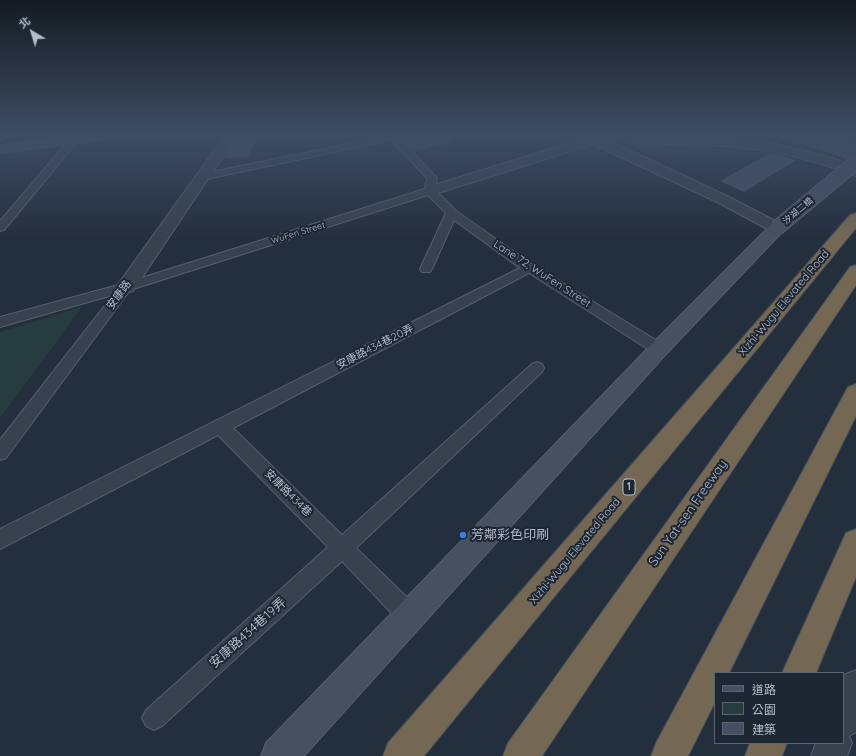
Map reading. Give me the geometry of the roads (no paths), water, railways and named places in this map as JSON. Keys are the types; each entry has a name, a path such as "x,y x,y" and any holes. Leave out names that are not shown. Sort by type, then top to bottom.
{"highway":[{"name":"Xizhi-Wugu Elevated Road","path":"401,756 856,218"},
{"name":"Sun Yat-sen Freeway","path":"521,756 856,271"},
{"path":"669,756 856,393"},
{"path":"800,672 856,543"},
{"path":"763,756 769,744"}],"street":[{"name":"安康路","path":"126,287 207,169"},
{"name":"WuFen Street","path":"430,191 493,169"},
{"path":"659,169 724,200 777,228"},
{"name":"汐湖二橋","path":"279,756 659,349 777,228 855,169"},
{"path":"844,718 856,687"},
{"path":"829,756 834,744"}],"lane":[{"path":"0,228 49,169"},
{"path":"202,177 240,169"},
{"path":"424,169 432,178 430,191"},
{"name":"Lane 72, WuFen Street","path":"430,191 452,213 529,268 659,349"},
{"name":"WuFen Street","path":"0,322 126,287 430,191"},
{"path":"0,214 15,211"},
{"path":"426,269 452,213"},
{"name":"安康路434巷20弄","path":"221,426 529,268"},
{"name":"安康路","path":"0,453 126,287"},
{"path":"342,548 537,368"},
{"path":"0,539 221,426"},
{"name":"安康路434巷","path":"221,426 410,616"},
{"name":"安康路434巷19弄","path":"154,718 342,548"}],"place":[{"name":"芳鄰彩色印刷","path":"463,535"}]}
